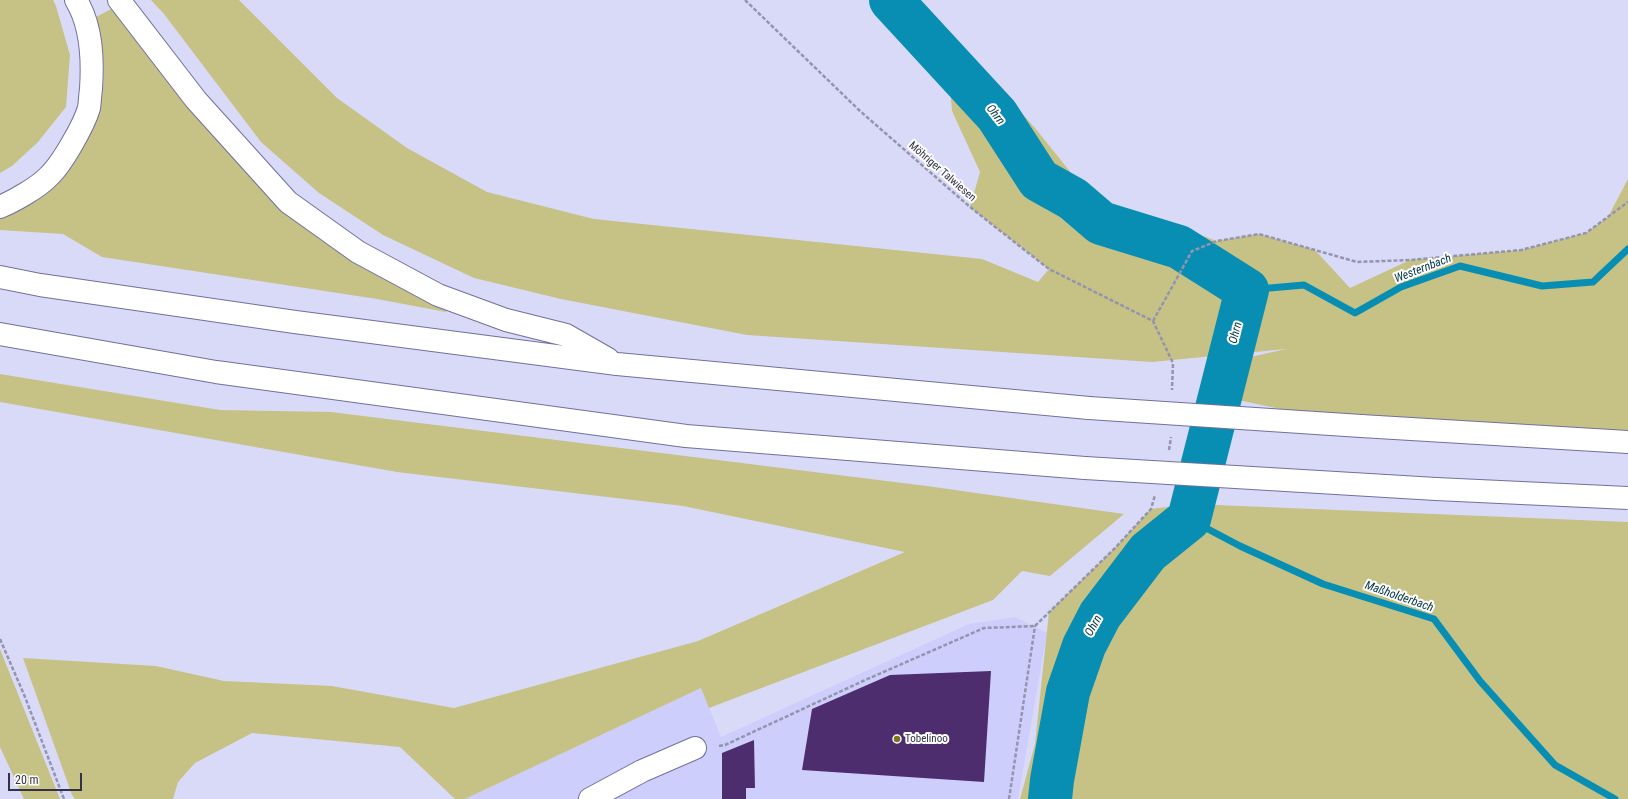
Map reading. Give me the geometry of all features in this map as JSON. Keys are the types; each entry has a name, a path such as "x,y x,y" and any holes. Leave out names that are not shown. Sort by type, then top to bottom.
{"main road":[{"path":"0,207 14,200 49,176 72,144 89,108 92,73 90,36 80,6 76,0"},
{"path":"120,0 196,100 288,202 358,252 438,295 506,320 566,334 617,364"},
{"path":"0,277 48,286 295,322 617,364 1089,408 1628,442"},
{"path":"0,334 216,372 686,436 1085,468 1436,489 1628,498"},
{"path":"590,799 642,771 695,748"}],"path":[{"name":"Möhriger Talwiesen","path":"745,0 860,111 970,207 1022,248 1049,269 1153,321 1192,251 1217,241 1258,234 1357,262 1410,260 1521,250 1586,233 1628,202"},
{"path":"695,748 725,745 862,681 984,628 1035,626 1010,799"},
{"path":"0,639 25,697 64,799"}],"shaded area":[{"path":"0,0 53,0 70,55 66,107 38,142 12,166 0,173"},
{"path":"151,0 239,0 337,98 407,148 487,192 594,219 982,259 1038,282 1049,269 970,207 980,172 952,111 948,62 973,58 1035,128 1097,205 1156,219 1217,241 1259,234 1315,250 1350,288 1410,260 1521,250 1586,233 1608,217 1628,179 1628,436 1361,426 1238,400 1228,362 1286,349 1152,362 747,335 561,299 474,278 383,235 319,193 261,142 164,14"},
{"path":"115,7 213,135 364,263 446,310 446,312 377,299 102,257 63,234 0,230 0,219 18,211 39,196 76,155 91,133 101,105 104,76 102,46 96,17"},
{"path":"0,374 220,410 331,412 927,486 1124,514 1050,576 1022,571 993,600 709,708 701,688 465,799 455,799 400,747 252,733 195,763 178,782 173,799 75,799 72,795 23,658 156,666 224,681 332,686 454,708 698,641 905,552 683,506 397,472 0,402"},
{"path":"1192,504 1628,522 1628,799 1020,799 1035,744 1049,612 1115,548 1151,509"},
{"path":"1015,617 1047,633 1018,799 465,799 701,688 721,737 969,624"},
{"path":"0,649 60,799 24,799 0,747"}],"building":[{"name":"Tobelinoo","path":"991,671 984,782 802,770 812,709 890,675"},
{"path":"754,740 755,788 746,788 746,799 722,799 722,753"}],"waterway":[{"name":"Ohrn","path":"891,0 997,115 1039,180 1073,199 1101,223 1179,247 1247,290 1189,519 1148,552 1100,615 1084,646 1068,692 1050,799"},
{"name":"Westernbach","path":"1247,290 1304,285 1355,313 1401,287 1460,266 1542,286 1593,282 1628,249"},
{"name":"Maßholderbach","path":"1189,519 1240,546 1323,584 1434,619 1480,681 1555,765 1615,799"}],"place":[{"name":"Tobelinoo","path":"897,739"}]}
